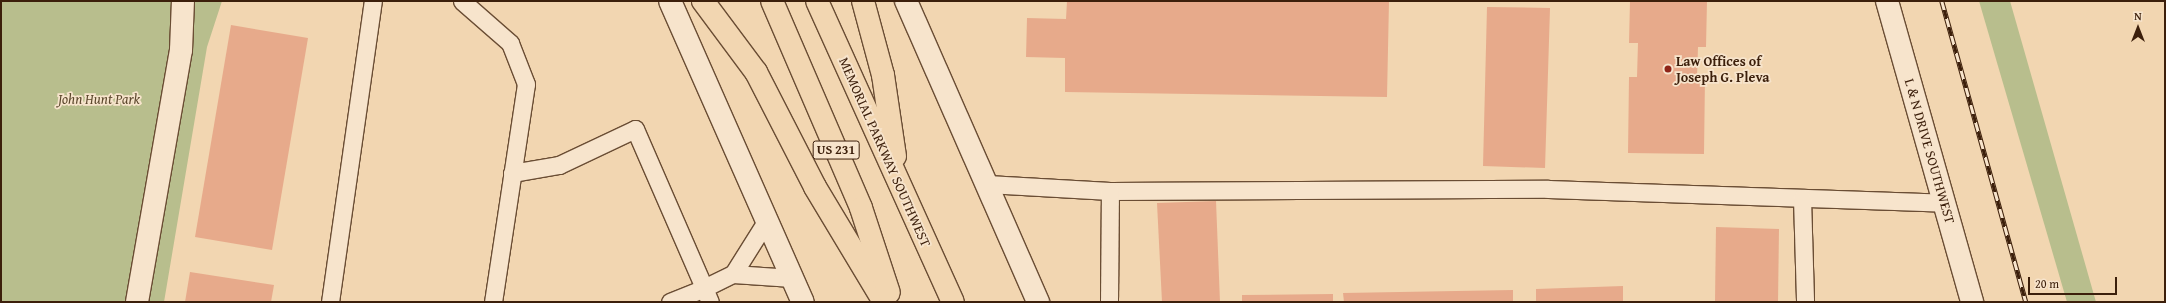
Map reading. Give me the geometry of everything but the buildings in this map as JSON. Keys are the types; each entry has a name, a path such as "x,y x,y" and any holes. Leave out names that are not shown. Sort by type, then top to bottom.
{"highway":[{"path":"703,1 756,72 815,187 884,302"},
{"name":"US 231","path":"772,1 861,208 892,302"},
{"name":"MEMORIAL PARKWAY SOUTHWEST","path":"817,1 953,302"},
{"path":"862,1 883,75 899,183"}],"main road":[{"path":"137,302 181,50 183,1"},
{"path":"670,1 803,302"},
{"path":"906,1 1038,302"},
{"name":"L & N DRIVE SOUTHWEST","path":"1888,1 1972,302"}],"lane":[{"path":"330,302 373,1"},
{"path":"462,1 510,43 526,84 493,302"},
{"path":"512,173 559,165 635,129 707,295"},
{"path":"987,184 1110,191 1548,189 1945,203"},
{"path":"1109,302 1110,191"},
{"path":"1802,198 1805,302"},
{"path":"670,302 707,295 733,274 767,220"},
{"path":"733,274 792,278"}],"green space":[{"name":"John Hunt Park","path":"1,1 222,1 207,47 164,302 1,302"},
{"path":"1979,1 2010,1 2096,302 2067,302"}],"railway":[{"path":"1942,1 2026,302"}],"place":[{"name":"Law Offices of Joseph G. Pleva","path":"1668,69"}]}
